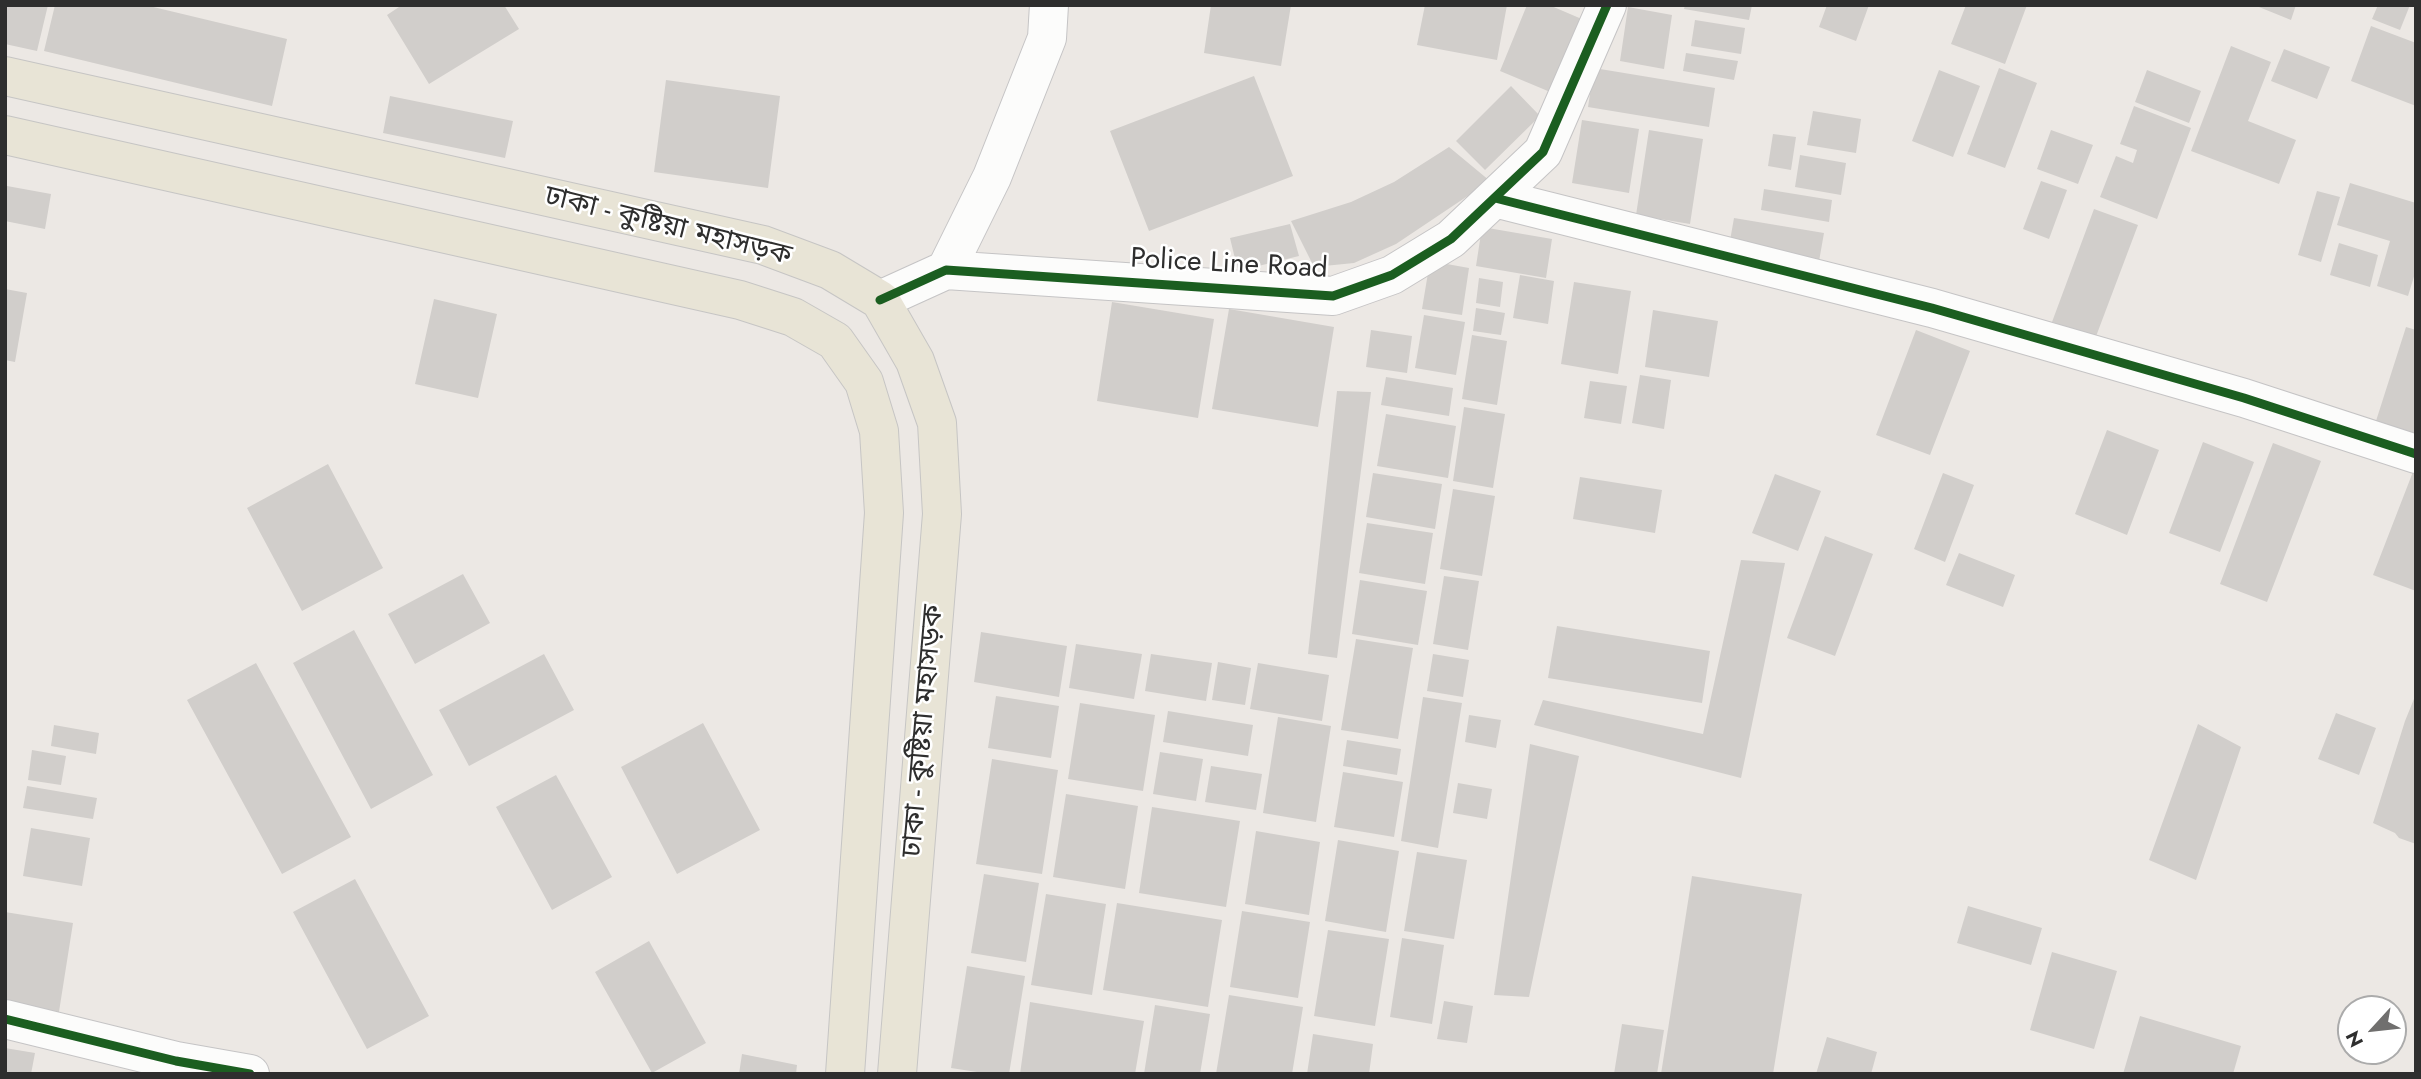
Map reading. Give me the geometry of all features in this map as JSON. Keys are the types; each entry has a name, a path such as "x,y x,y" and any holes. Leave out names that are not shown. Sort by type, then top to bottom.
{"main road":[{"name":"ঢাকা - কুষ্টিয়া মহাসড়ক","path":"5,76 763,245 830,270 880,299 915,361 937,424 942,514 897,1074"},
{"name":"ঢাকা - কুষ্টিয়া মহাসড়ক","path":"5,135 740,300 793,317 835,341 864,382 879,431 884,513 845,1074"}],"street":[{"path":"946,270 992,177 1047,38 1049,5"},
{"name":"Police Line Road","path":"880,299 946,270 1333,296 1392,275 1451,239 1543,152 1606,5"},
{"path":"1495,198 1932,308 2244,398 2416,454"},
{"path":"5,1019 176,1061 250,1074"}],"building":[{"path":"5,5 48,5 37,51 5,44"},
{"path":"55,5 145,5 287,39 272,106 44,51"},
{"path":"402,5 504,5 519,29 429,84 387,15"},
{"path":"1211,5 1291,5 1281,66 1204,53"},
{"path":"1425,5 1507,5 1497,60 1417,45"},
{"path":"1527,5 1549,5 1584,20 1555,94 1500,71"},
{"path":"1685,5 1752,5 1749,20 1684,9"},
{"path":"1827,5 1869,5 1856,41 1819,27"},
{"path":"1966,5 2027,5 2005,64 1951,44"},
{"path":"2254,5 2296,5 2291,20"},
{"path":"2378,5 2410,5 2400,30 2372,19"},
{"path":"1628,7 1672,15 1664,69 1620,61"},
{"path":"1695,20 1745,28 1741,54 1691,46"},
{"path":"2371,26 2416,43 2416,106 2351,81"},
{"path":"2231,46 2271,62 2248,121 2296,140 2279,184 2191,151"},
{"path":"2284,49 2330,67 2317,99 2271,81"},
{"path":"1686,53 1738,61 1734,80 1683,71"},
{"path":"1594,68 1715,88 1709,127 1588,107"},
{"path":"1999,68 2037,83 2005,168 1967,154"},
{"path":"1939,70 1980,86 1953,157 1912,141"},
{"path":"2147,70 2201,91 2189,123 2135,102"},
{"path":"1254,76 1293,176 1149,231 1110,131"},
{"path":"666,80 780,96 768,188 654,172"},
{"path":"1511,86 1540,116 1485,170 1456,141"},
{"path":"390,96 513,121 505,158 383,133"},
{"path":"2134,106 2191,128 2157,219 2100,197 2116,156 2133,163 2137,150 2120,144"},
{"path":"1813,111 1861,119 1856,153 1807,145"},
{"path":"1582,120 1639,129 1629,193 1572,183"},
{"path":"1649,130 1703,139 1690,224 1636,215"},
{"path":"2051,130 2093,145 2078,184 2037,169"},
{"path":"1773,134 1796,137 1791,170 1768,166"},
{"path":"1449,147 1490,181 1396,244 1354,263 1314,267 1291,221 1351,202 1394,182"},
{"path":"1800,155 1846,163 1841,195 1795,187"},
{"path":"2041,181 2067,190 2049,239 2023,229"},
{"path":"2350,183 2416,203 2416,270 2408,296 2377,286 2390,241 2337,225"},
{"path":"7,186 51,194 45,229 5,221"},
{"path":"1764,189 1832,200 1829,222 1761,210"},
{"path":"2317,191 2340,197 2321,262 2298,255"},
{"path":"2094,209 2138,225 2095,339 2052,322"},
{"path":"1734,218 1824,233 1818,267 1728,252"},
{"path":"1290,224 1299,256 1238,271 1230,238"},
{"path":"1482,227 1552,239 1546,278 1476,266"},
{"path":"2339,243 2378,255 2370,287 2330,275"},
{"path":"1430,261 1469,268 1462,315 1422,309"},
{"path":"1520,275 1554,281 1548,324 1513,318"},
{"path":"1479,278 1503,282 1500,307 1476,303"},
{"path":"1574,282 1631,291 1618,374 1561,364"},
{"path":"5,289 27,293 15,362 5,360"},
{"path":"434,299 497,314 478,398 415,384"},
{"path":"1112,302 1214,319 1198,418 1097,401"},
{"path":"1476,308 1505,313 1501,335 1473,331"},
{"path":"1229,309 1334,327 1318,427 1212,409"},
{"path":"1653,310 1718,321 1709,377 1645,367"},
{"path":"1424,315 1465,322 1456,375 1415,368"},
{"path":"2406,327 2416,330 2416,435 2376,421"},
{"path":"1371,330 1412,336 1407,373 1366,367"},
{"path":"1916,330 1970,351 1930,455 1876,435"},
{"path":"1472,335 1507,341 1497,405 1462,399"},
{"path":"1640,375 1671,380 1664,429 1632,423"},
{"path":"1386,377 1453,388 1449,416 1381,405"},
{"path":"1590,381 1627,386 1621,424 1584,418"},
{"path":"1337,391 1371,392 1337,658 1308,654"},
{"path":"1464,407 1505,414 1493,488 1453,481"},
{"path":"1386,414 1456,426 1448,478 1377,466"},
{"path":"2107,430 2159,450 2127,535 2075,514"},
{"path":"2203,442 2254,462 2220,552 2169,533"},
{"path":"2273,443 2321,461 2267,602 2220,584"},
{"path":"328,464 383,568 302,611 247,508"},
{"path":"2416,464 2416,591 2373,575"},
{"path":"1373,473 1442,484 1435,529 1366,517"},
{"path":"1943,473 1974,485 1945,562 1914,549"},
{"path":"1775,474 1821,491 1798,551 1752,533"},
{"path":"1580,477 1662,490 1655,533 1573,519"},
{"path":"1453,489 1495,496 1482,576 1440,569"},
{"path":"1367,523 1433,533 1425,584 1359,573"},
{"path":"1825,536 1873,554 1835,656 1787,638"},
{"path":"1959,553 2015,575 2003,607 1946,585"},
{"path":"1741,560 1785,563 1741,778 1534,725 1543,700 1703,734"},
{"path":"463,574 490,623 415,664 388,614"},
{"path":"1444,576 1479,581 1468,650 1433,644"},
{"path":"1360,580 1427,591 1418,645 1352,634"},
{"path":"1557,626 1710,651 1702,703 1548,678"},
{"path":"354,630 433,775 371,809 293,663"},
{"path":"981,632 1067,646 1059,697 974,682"},
{"path":"1356,639 1413,648 1398,739 1341,730"},
{"path":"1076,644 1142,654 1134,699 1069,688"},
{"path":"544,654 574,710 469,766 439,710"},
{"path":"1151,654 1212,663 1206,701 1145,691"},
{"path":"1433,654 1469,660 1463,697 1427,691"},
{"path":"1218,662 1251,668 1245,705 1212,700"},
{"path":"256,663 351,837 282,874 187,700"},
{"path":"1258,663 1329,675 1322,721 1250,709"},
{"path":"2416,694 2416,844 2373,823"},
{"path":"996,696 1059,706 1051,758 988,748"},
{"path":"1423,697 1462,703 1438,848 1401,841"},
{"path":"1080,703 1155,715 1143,791 1068,779"},
{"path":"1168,711 1253,725 1248,756 1163,742"},
{"path":"2336,713 2376,728 2359,775 2318,759"},
{"path":"1469,715 1501,720 1496,748 1465,742"},
{"path":"1278,717 1331,726 1316,822 1263,813"},
{"path":"703,723 760,830 677,874 621,767"},
{"path":"2198,724 2241,747 2196,880 2149,860"},
{"path":"54,725 99,733 96,754 51,746"},
{"path":"1347,740 1401,749 1397,775 1343,766"},
{"path":"1530,744 1579,756 1529,997 1494,995"},
{"path":"32,750 66,756 61,785 28,780"},
{"path":"1160,752 1203,759 1196,801 1153,794"},
{"path":"992,759 1058,770 1042,874 976,864"},
{"path":"1211,766 1262,774 1256,810 1205,802"},
{"path":"1343,772 1403,782 1394,837 1334,827"},
{"path":"556,775 612,877 552,910 496,807"},
{"path":"1458,783 1492,789 1487,819 1453,813"},
{"path":"27,786 97,798 93,819 23,808"},
{"path":"1066,794 1138,806 1125,889 1053,877"},
{"path":"1152,807 1240,821 1226,907 1139,893"},
{"path":"31,828 90,838 82,886 23,876"},
{"path":"1256,831 1320,842 1309,915 1245,904"},
{"path":"1338,840 1399,851 1386,932 1325,921"},
{"path":"1417,852 1467,860 1454,939 1404,931"},
{"path":"984,874 1039,883 1026,962 971,953"},
{"path":"1692,876 1802,894 1773,1074 1661,1074"},
{"path":"355,879 429,1016 367,1049 293,912"},
{"path":"1046,894 1106,904 1092,995 1031,985"},
{"path":"1117,903 1222,920 1208,1007 1103,990"},
{"path":"1968,906 2042,928 2031,965 1957,943"},
{"path":"1242,911 1310,922 1298,998 1230,987"},
{"path":"5,912 73,923 58,1018 5,1010"},
{"path":"1328,930 1389,939 1375,1026 1314,1016"},
{"path":"1402,938 1444,945 1432,1024 1390,1017"},
{"path":"649,941 706,1043 652,1073 595,972"},
{"path":"2052,952 2117,971 2094,1049 2030,1030"},
{"path":"967,966 1025,976 1009,1074 951,1068"},
{"path":"1229,995 1303,1007 1292,1074 1216,1074"},
{"path":"1444,1001 1473,1006 1467,1043 1437,1039"},
{"path":"1030,1002 1144,1021 1135,1074 1020,1074"},
{"path":"1155,1005 1210,1014 1200,1074 1144,1074"},
{"path":"2140,1016 2241,1046 2233,1074 2123,1074"},
{"path":"1622,1024 1664,1030 1657,1074 1614,1074"},
{"path":"1313,1034 1373,1044 1369,1074 1307,1074"},
{"path":"1827,1037 1877,1052 1871,1074 1816,1074"},
{"path":"5,1048 35,1053 31,1074 5,1074"},
{"path":"742,1054 797,1065 796,1074 739,1074"}],"cycle path":[{"path":"880,300 946,270 1333,296 1392,275 1451,239 1543,152 1607,5"},
{"path":"1495,198 1932,308 2244,398 2416,454"},
{"path":"5,1019 176,1061 250,1074"}]}
